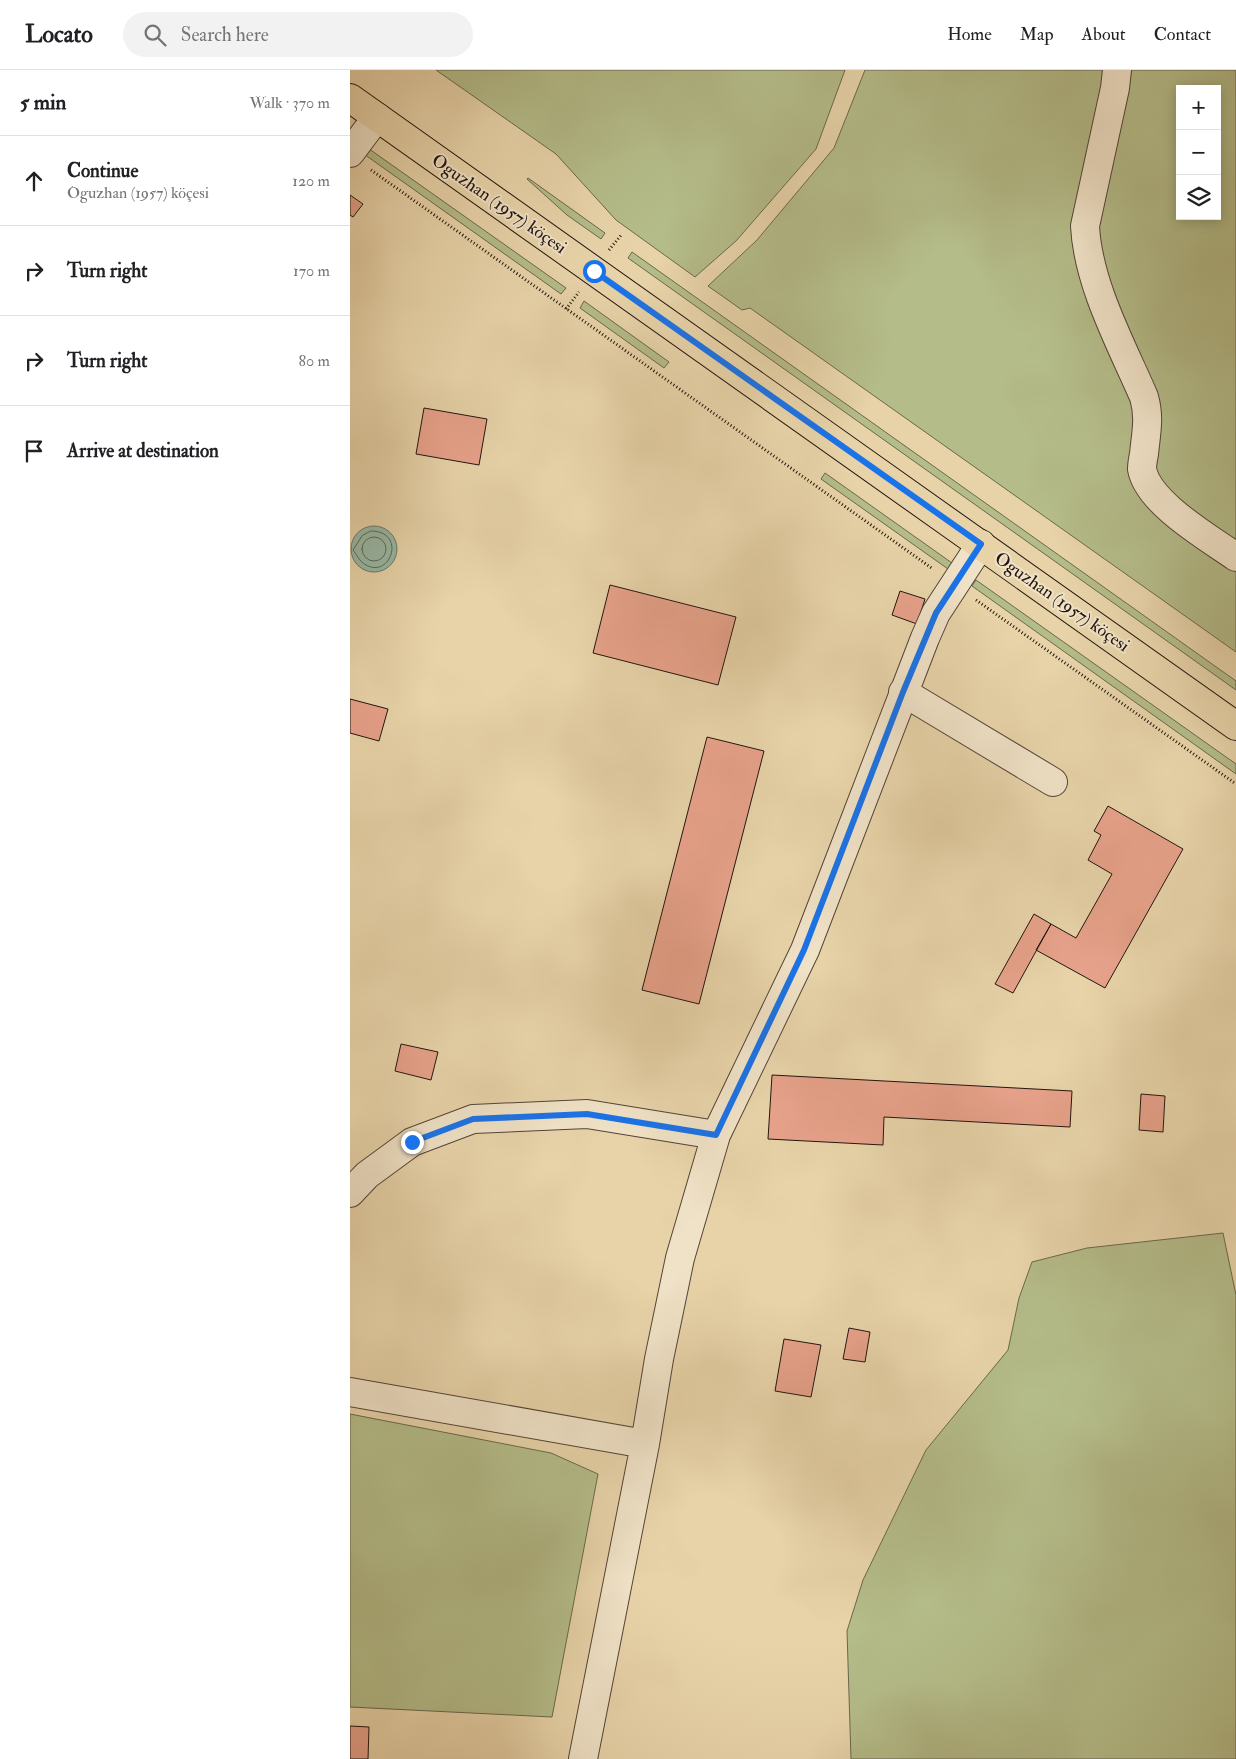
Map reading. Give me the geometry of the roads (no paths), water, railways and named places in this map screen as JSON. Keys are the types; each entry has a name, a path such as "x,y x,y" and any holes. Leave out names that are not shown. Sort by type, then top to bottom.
{"main road":[{"name":"Oguzhan (1957) köçesi","path":"350,98 1236,726"}],"lane":[{"path":"1117,70 1115,88 1084,226 1090,260 1104,304 1147,408 1148,420 1142,469 1148,483 1162,502 1181,518 1236,557"},
{"path":"359,160 377,117"},
{"path":"583,1759 646,1444 659,1359 680,1258 716,1135 804,950 903,692 936,613 981,544"},
{"path":"903,692 1053,782"},
{"path":"350,1193 367,1174 412,1142 473,1119 587,1114 716,1135"},
{"path":"350,1392 646,1444"}],"water":[{"path":"370,526 378,526 387,530 393,536 397,549 393,562 387,568 378,572 370,572 361,568 355,562 351,553 351,545 355,536 361,530"}]}
